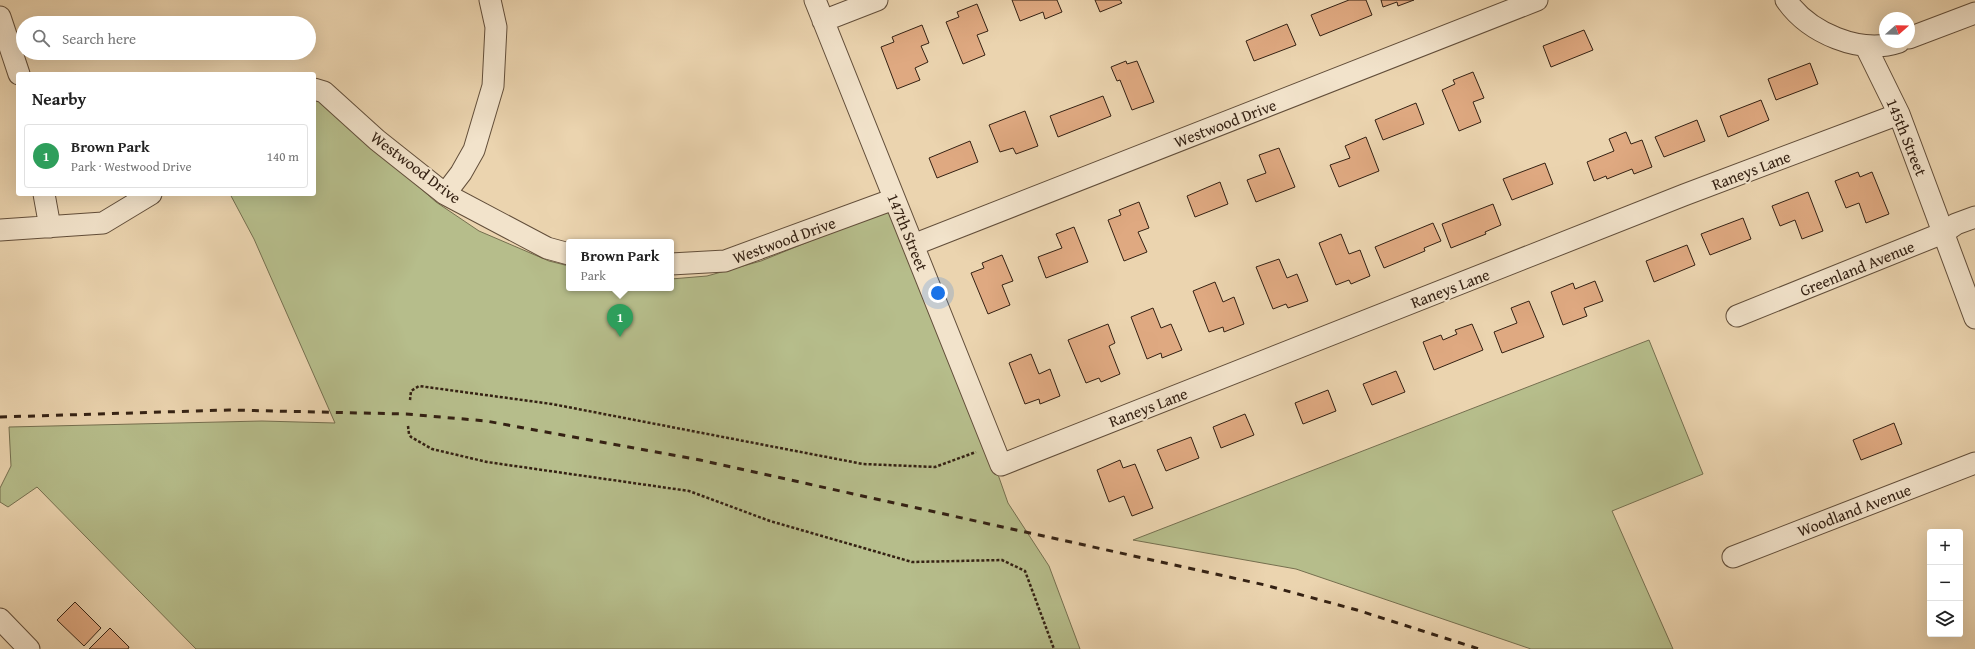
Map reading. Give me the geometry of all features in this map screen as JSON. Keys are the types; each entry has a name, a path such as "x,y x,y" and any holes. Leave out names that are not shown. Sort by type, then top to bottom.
{"street":[{"path":"446,194 461,173 474,150 493,86 496,27 490,0"},
{"name":"147th Street","path":"815,0 997,455"},
{"path":"823,21 877,0"},
{"name":"Westwood Drive","path":"913,245 1537,0"},
{"path":"1786,0 1792,8 1815,27 1841,40 1866,47 1879,45"},
{"path":"1915,36 1975,13"},
{"path":"0,17 17,72"},
{"name":"145th Street","path":"1866,47 1899,114 1975,318"},
{"name":"Westwood Drive","path":"316,90 324,92 377,140 446,194 547,248 566,253"},
{"name":"Raneys Lane","path":"997,455 1899,114"},
{"path":"44,196 50,227"},
{"path":"0,230 103,224 148,196"},
{"name":"Westwood Drive","path":"674,264 725,261 894,199"},
{"name":"Greenland Avenue","path":"1737,316 1944,233 1956,224 1975,217"},
{"name":"Woodland Avenue","path":"1733,557 1975,463"},
{"path":"0,620 29,649"}],"path":[{"path":"410,400 411,391 420,386 552,404 863,464 935,467 997,455"},
{"path":"408,426 408,434 411,437 432,449 487,462 689,491 770,521 912,562 1002,560 1025,571 1054,649"}],"green space":[{"path":"316,98 436,202 479,231 549,261 566,265 566,291 674,291 674,279 707,276 761,261 882,212 889,213 995,466 1008,503 1049,566 1080,649 196,649 37,487 8,507 0,502 0,488 11,466 9,427 262,421 335,423 254,239 231,196 316,196"},
{"path":"1649,340 1703,474 1612,511 1673,649 1531,649 1296,569 1133,540"}],"building":[{"path":"1012,0 1057,0 1062,12 1045,19 1043,12 1020,21"},
{"path":"1095,0 1120,0 1122,3 1100,12"},
{"path":"1349,0 1366,0 1372,15 1320,36 1311,15"},
{"path":"1381,0 1414,0 1398,6 1397,2 1383,7"},
{"path":"977,4 988,31 977,35 985,55 963,64 946,22 959,17 957,12"},
{"path":"1287,24 1296,45 1254,61 1246,41"},
{"path":"922,25 929,43 921,46 928,62 915,68 920,80 897,89 881,47 894,42 892,37"},
{"path":"1584,30 1593,50 1551,67 1543,46"},
{"path":"1126,61 1127,64 1137,61 1154,102 1132,110 1120,80 1117,81 1111,67"},
{"path":"1810,63 1818,84 1776,100 1768,79"},
{"path":"1473,72 1484,98 1473,102 1481,122 1459,131 1442,90 1455,84 1453,80"},
{"path":"1103,96 1111,116 1058,137 1050,116"},
{"path":"1761,100 1769,120 1728,137 1720,116"},
{"path":"1416,103 1424,124 1383,140 1375,120"},
{"path":"1025,111 1038,146 1016,154 1013,148 1000,152 989,125"},
{"path":"1697,120 1705,141 1664,157 1655,137"},
{"path":"1626,132 1631,144 1642,140 1652,167 1634,174 1632,169 1607,179 1606,176 1594,181 1587,162 1614,151 1609,139"},
{"path":"1366,137 1379,171 1339,187 1330,165 1350,158 1345,146"},
{"path":"970,141 978,162 937,178 929,158"},
{"path":"1279,148 1295,187 1256,202 1247,180 1266,173 1259,155"},
{"path":"1545,163 1553,184 1512,200 1503,179"},
{"path":"1858,172 1860,177 1872,172 1889,214 1866,223 1859,203 1846,208 1835,181"},
{"path":"1220,182 1228,204 1195,217 1187,196"},
{"path":"1808,192 1823,231 1802,239 1795,220 1780,226 1772,206"},
{"path":"1139,202 1149,228 1138,232 1147,252 1124,261 1108,220 1121,215 1119,210"},
{"path":"1493,204 1501,225 1485,232 1486,234 1451,248 1442,224"},
{"path":"1743,218 1751,239 1710,255 1701,234"},
{"path":"1433,223 1441,241 1424,248 1425,251 1384,268 1375,247"},
{"path":"1074,227 1088,262 1046,278 1038,257 1062,248 1056,234"},
{"path":"1341,234 1349,254 1360,250 1370,276 1351,284 1349,280 1336,285 1319,243"},
{"path":"1687,245 1695,265 1654,282 1646,261"},
{"path":"1002,255 1013,281 1002,285 1010,305 988,314 971,273 984,268 982,263"},
{"path":"1279,259 1287,278 1297,274 1308,301 1288,308 1286,304 1273,309 1256,267"},
{"path":"1595,281 1603,301 1584,308 1587,316 1563,325 1551,292 1573,283 1575,289"},
{"path":"1215,282 1223,302 1234,297 1244,324 1224,332 1223,327 1209,332 1193,291"},
{"path":"1529,301 1544,337 1502,353 1494,332 1517,323 1511,308"},
{"path":"1153,308 1161,328 1171,324 1182,350 1162,358 1161,353 1147,359 1131,317"},
{"path":"1108,324 1115,343 1109,346 1120,374 1101,382 1099,378 1086,383 1068,340"},
{"path":"1472,324 1483,350 1434,370 1423,342 1441,335 1443,340 1457,334 1455,330"},
{"path":"1031,354 1039,374 1050,369 1060,396 1040,404 1039,399 1025,404 1009,363"},
{"path":"1396,371 1405,392 1372,405 1363,384"},
{"path":"1328,390 1336,411 1303,424 1295,403"},
{"path":"1245,414 1254,435 1221,448 1213,427"},
{"path":"1894,423 1902,444 1861,460 1853,440"},
{"path":"1191,437 1199,458 1166,471 1157,450"},
{"path":"1120,460 1123,468 1135,464 1153,508 1132,516 1124,496 1109,502 1097,470"},
{"path":"75,602 101,628 84,646 57,620"},
{"path":"110,628 129,647 128,649 89,649"}],"railway":[{"path":"0,417 229,410 406,414 486,421 700,460 1265,585 1357,610 1479,649"}],"place":[{"name":"Brown Park","path":"620,337"}]}
